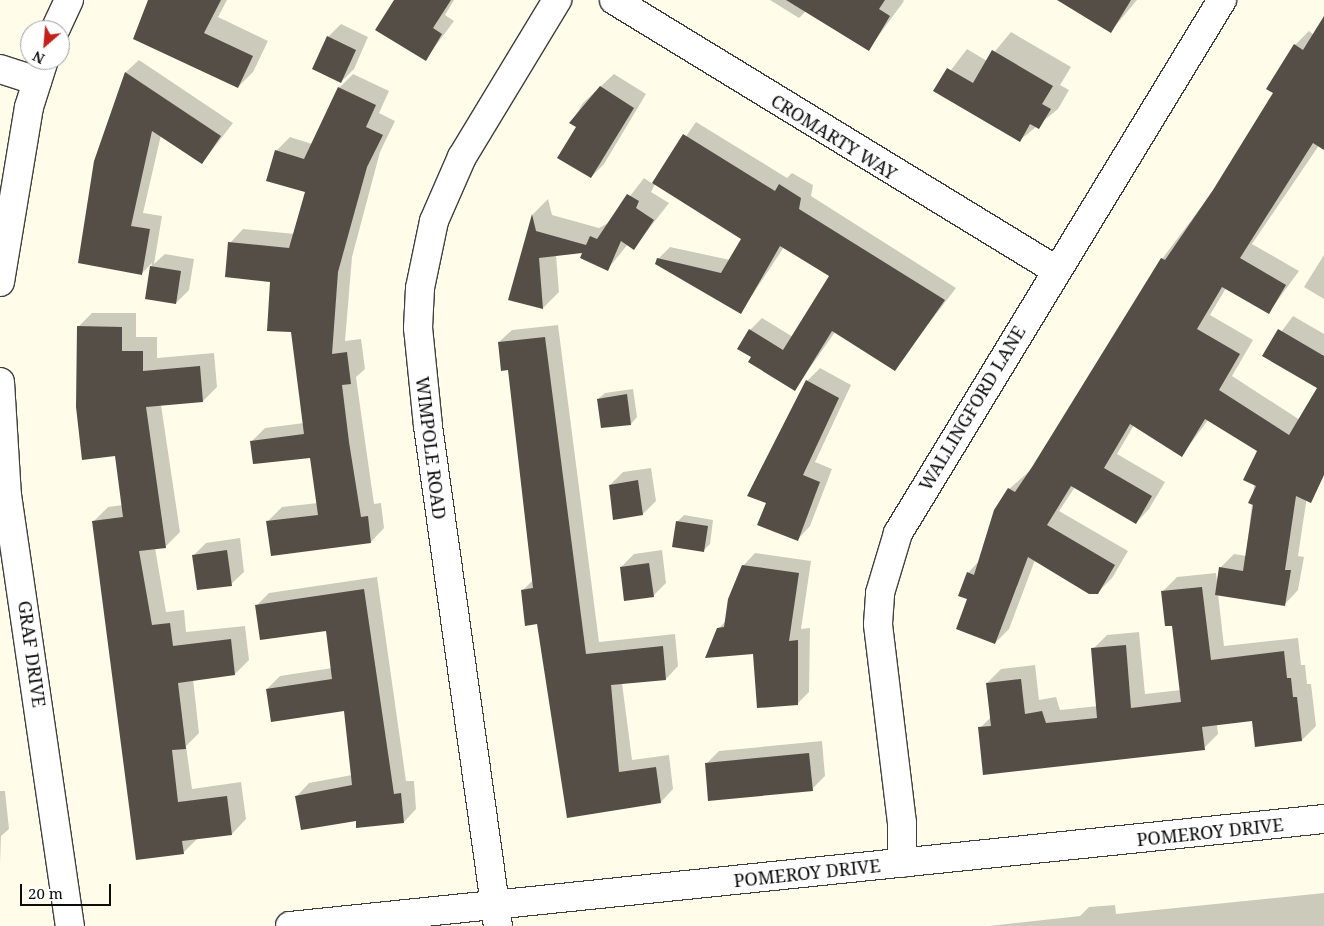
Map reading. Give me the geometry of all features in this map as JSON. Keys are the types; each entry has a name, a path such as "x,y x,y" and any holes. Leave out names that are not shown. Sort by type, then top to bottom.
{"street":[{"path":"60,20 70,0"},
{"name":"WIMPOLE ROAD","path":"496,916 428,426 419,337 420,288 434,221 462,157 557,0"},
{"name":"CROMARTY WAY","path":"614,0 1056,270"},
{"name":"WALLINGFORD LANE","path":"902,863 902,824 878,624 887,562 931,473 1222,0"},
{"path":"0,69 20,69"},
{"path":"0,282 5,231 41,70"},
{"name":"GRAF DRIVE","path":"0,382 3,473 70,926"},
{"name":"POMEROY DRIVE","path":"290,926 496,916 902,863 1324,819"}],"building":[{"path":"148,0 221,0 204,33 253,56 238,88 133,39"},
{"path":"394,0 451,0 433,28 442,34 426,61 375,30"},
{"path":"786,0 885,0 879,9 890,16 869,51"},
{"path":"1057,0 1131,0 1111,33"},
{"path":"1324,16 1324,150 1313,143 1240,258 1286,285 1269,314 1222,287 1197,329 1240,354 1219,390 1289,435 1317,388 1262,356 1278,329 1324,356 1324,475 1311,503 1296,496 1285,570 1291,570 1285,606 1215,595 1219,567 1243,571 1253,505 1248,503 1256,486 1243,480 1257,451 1205,419 1182,457 1130,424 1104,468 1152,496 1136,524 1071,486 1047,525 1115,565 1098,594 1089,594 1028,557 995,644 956,629 967,599 958,596 967,572 974,575 994,510 1008,488 1015,492 1161,258 1165,260 1213,190 1273,93 1266,89 1294,44 1303,50"},
{"path":"327,36 356,50 341,83 312,69"},
{"path":"992,50 1053,86 1042,104 1051,109 1039,129 1030,124 1020,142 933,91 947,68 973,83"},
{"path":"125,72 221,136 202,164 152,131 131,226 150,229 142,275 78,263 94,161"},
{"path":"600,86 634,108 591,178 557,158 576,127 569,123"},
{"path":"338,87 376,105 366,127 383,135 367,167 338,272 332,354 347,352 351,384 342,385 349,442 361,517 368,516 371,543 271,556 266,521 318,515 310,458 253,464 250,441 304,434 291,332 267,331 270,282 225,277 228,242 289,248 305,192 266,181 275,150 304,159"},
{"path":"683,134 775,191 779,184 801,198 799,209 945,300 895,371 832,331 795,391 748,362 751,357 737,349 749,329 783,350 829,276 780,246 741,314 655,264 657,258 721,273 741,239 652,183"},
{"path":"627,194 639,201 636,208 654,220 634,250 621,241 608,271 580,258 582,253 539,258 543,309 508,300 532,214 536,231 586,245 590,236 597,239"},
{"path":"150,266 181,271 176,304 145,299"},
{"path":"77,326 122,327 122,351 143,351 143,371 200,366 203,402 146,407 166,548 139,551 152,625 170,623 173,646 231,639 235,675 178,683 186,749 172,750 178,802 227,796 232,835 182,841 184,854 136,860 92,521 123,517 115,456 82,460 76,407"},
{"path":"545,337 586,654 663,646 666,680 611,685 619,772 656,767 661,803 567,818 537,624 525,626 521,590 533,588 508,370 501,371 498,342"},
{"path":"806,380 839,398 803,475 820,482 798,541 757,525 766,503 747,496"},
{"path":"627,394 631,425 601,428 597,399"},
{"path":"638,480 643,515 613,520 609,485"},
{"path":"676,521 708,526 704,552 672,547"},
{"path":"227,550 232,586 197,590 192,555"},
{"path":"649,563 654,597 624,601 620,567"},
{"path":"742,565 799,573 789,641 798,640 798,705 757,708 753,654 705,658 717,628 724,627 728,599"},
{"path":"1202,587 1211,660 1284,651 1287,678 1291,678 1293,697 1297,697 1302,741 1255,747 1252,721 1202,727 1205,750 983,775 978,727 991,726 986,683 1021,679 1025,714 1042,711 1046,723 1097,718 1091,648 1126,645 1131,708 1181,702 1172,626 1165,626 1161,591"},
{"path":"364,589 394,794 401,793 404,823 356,828 356,821 301,830 295,796 352,785 344,711 271,722 266,689 332,679 326,631 260,640 255,605"},
{"path":"809,753 813,791 708,801 705,763"}]}
